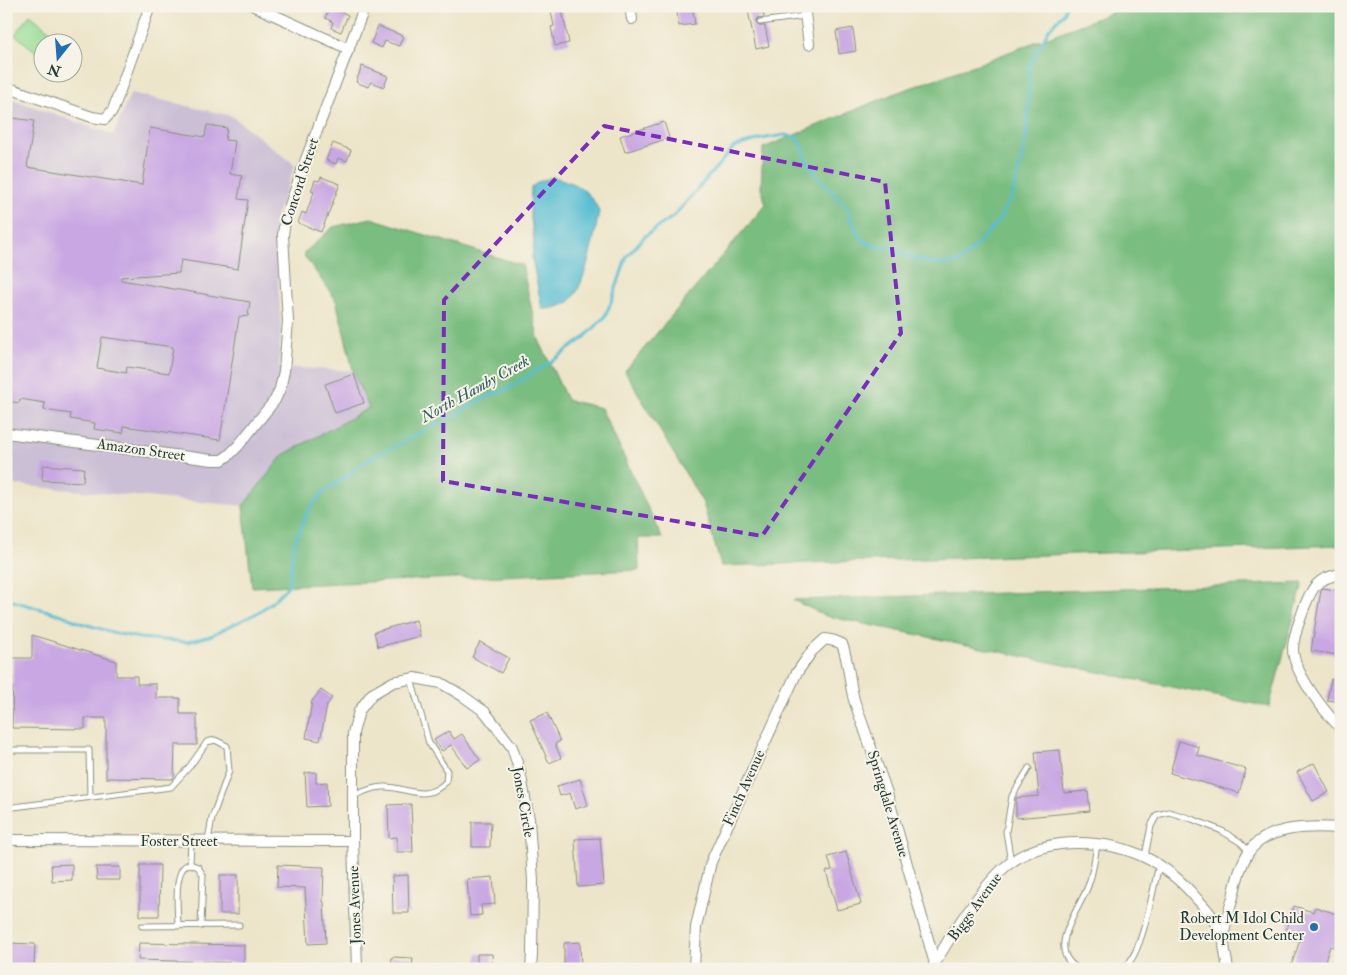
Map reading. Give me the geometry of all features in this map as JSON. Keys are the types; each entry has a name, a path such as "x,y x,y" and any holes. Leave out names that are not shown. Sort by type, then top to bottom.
{"street":[{"path":"6,87 92,117 105,119 113,110 150,6"},
{"path":"254,6 349,49"},
{"name":"Concord Street","path":"260,420 275,400 282,381 288,321 283,235 285,220 306,159 365,6"},
{"path":"630,6 632,19"},
{"path":"804,11 809,44"},
{"name":"Amazon Street","path":"6,433 222,460 247,437 260,420"},
{"path":"1341,574 1327,577 1316,583 1310,594 1295,636 1293,651 1307,685 1327,715 1341,728"},
{"name":"Finch Avenue","path":"694,969 696,927 711,862 769,731 796,674 812,651 825,639 835,640 842,644"},
{"name":"Springdale Avenue","path":"842,644 846,653 854,700 887,793 934,967"},
{"name":"Jones Circle","path":"353,841 352,733 359,711 372,694 393,682 411,679 441,683 463,696 485,712 512,747 520,772 529,819 533,881 531,969"},
{"path":"1228,969 1224,940 1236,884 1249,851 1263,839 1279,831 1341,828"},
{"name":"Foster Street","path":"6,840 353,841"},
{"name":"Jones Avenue","path":"353,841 357,969"},
{"name":"Biggs Avenue","path":"934,967 974,903 993,879 1011,862 1029,851 1059,843 1097,844 1119,847 1145,856 1159,864 1189,889 1211,915 1224,940"}],"lane":[{"path":"760,22 804,11"},
{"path":"352,796 373,788 386,787 413,793 425,793 438,788 446,782 447,772 429,743 411,679"},
{"path":"6,808 171,787 190,766 206,742 215,740 227,746 229,771 212,818 208,841"},
{"path":"6,750 89,750 90,797"},
{"path":"1011,862 1006,832 1012,796 1029,768"},
{"path":"1145,856 1151,826 1157,815 1169,812 1222,830 1240,842 1249,851"},
{"path":"190,864 191,841"},
{"path":"1079,969 1069,964 1064,955 1063,944 1066,932 1088,886 1097,844"},
{"path":"178,926 178,883 184,866 190,864 198,867 202,874 201,926"},
{"path":"1123,969 1134,957 1141,938 1159,864"},
{"path":"142,926 239,925"}],"highlighted area":[{"path":"604,126 885,182 901,333 762,536 443,481 444,300"}],"shaded area":[{"path":"131,93 232,116 295,165 274,223 281,326 279,367 355,371 369,408 283,455 243,506 6,484 6,97 113,135"}],"green space":[{"path":"1129,6 1341,6 1341,545 721,566 703,503 625,371 766,204 761,188 763,148 896,93"},
{"path":"30,15 51,32 32,32 32,48 15,35"},
{"path":"371,218 522,265 538,338 567,400 601,408 662,538 638,538 639,570 252,587 243,506 283,455 369,408 354,374 336,300 303,254 333,227"},
{"path":"1303,583 1269,707 826,616 793,600"}],"water":[{"path":"553,177 581,188 592,198 599,212 588,260 575,295 569,302 563,305 542,309 532,258 534,241 530,212 531,188 538,182"}],"building":[{"path":"550,6 561,6 569,43 555,46 551,27 554,26"},
{"path":"676,6 692,6 695,24 679,26"},
{"path":"747,6 763,6 764,17 758,18 756,23 759,26 765,26 769,46 756,49"},
{"path":"330,7 348,15 341,32 331,28 333,22 325,18"},
{"path":"378,26 403,36 399,46 385,41 382,48 371,43"},
{"path":"853,28 856,51 839,54 836,31"},
{"path":"362,66 388,76 384,87 371,82 368,87 356,82"},
{"path":"6,117 34,121 27,167 142,185 150,128 205,137 207,125 227,128 225,140 235,141 230,174 242,176 238,199 248,200 238,269 181,260 179,273 121,277 121,280 250,302 248,316 239,317 220,440 124,426 123,433 94,429 95,423 70,419 71,414 44,410 45,403 20,399 19,403 6,401","holes":["102,337 173,347 169,373 127,367 126,373 97,368"]},
{"path":"664,122 669,138 625,152 620,136"},
{"path":"333,143 351,150 347,161 338,158 336,164 326,160"},
{"path":"321,177 340,184 321,232 298,223 302,212 306,214 314,192 311,191 315,180 319,181"},
{"path":"354,374 364,403 335,413 325,384"},
{"path":"43,465 84,468 83,482 42,480"},
{"path":"1323,588 1341,591 1339,655 1311,651 1321,590"},
{"path":"416,620 420,636 378,647 374,632"},
{"path":"32,635 116,661 116,676 137,676 137,684 156,684 156,698 180,698 180,714 197,714 197,745 175,745 173,779 106,778 106,718 85,718 85,729 12,728 13,658 32,658"},
{"path":"480,642 509,658 501,673 472,657"},
{"path":"1331,679 1341,681 1341,702 1327,700"},
{"path":"321,690 332,698 327,705 320,741 306,738 312,701"},
{"path":"547,713 560,741 555,744 561,758 549,763 530,720"},
{"path":"449,731 454,739 462,734 480,760 467,768 451,745 442,751 434,740"},
{"path":"1179,741 1199,747 1197,755 1246,769 1239,793 1170,773"},
{"path":"1060,750 1064,793 1088,791 1090,811 1016,818 1016,798 1039,796 1035,752"},
{"path":"1314,763 1329,792 1313,801 1297,772"},
{"path":"316,772 316,783 327,782 328,806 307,807 305,773"},
{"path":"580,779 588,805 575,809 570,793 560,796 557,786"},
{"path":"411,804 413,852 397,852 397,837 389,838 388,805"},
{"path":"472,822 491,822 490,847 472,847"},
{"path":"600,838 604,885 578,887 575,839"},
{"path":"846,852 861,904 837,910 826,871 832,870 828,857"},
{"path":"72,864 72,880 52,881 51,865"},
{"path":"140,865 160,865 159,916 140,916"},
{"path":"278,865 324,867 323,902 326,943 308,944 305,888 277,887"},
{"path":"96,867 120,867 120,880 97,880"},
{"path":"220,875 238,875 238,914 220,914"},
{"path":"408,875 409,913 393,913 392,876"},
{"path":"493,877 495,904 481,905 482,915 470,916 467,879"},
{"name":"Robert M Idol Child Development Center","path":"1294,906 1313,912 1315,907 1340,915 1338,919 1341,920 1341,949 1330,946 1322,969 1290,969 1300,940 1285,935"},
{"path":"580,942 581,969 564,969 564,943"},
{"path":"7,943 35,944 34,969 7,969"},
{"path":"139,943 244,945 244,963 138,960"},
{"path":"477,954 492,954 493,969 477,969"},
{"path":"392,957 413,958 412,969 391,969"}],"waterway":[{"name":"North Hamby Creek","path":"13,601 115,633 140,638 187,642 210,636 257,613 271,603 289,585 297,535 312,505 325,491 367,461 489,396 509,388 584,338 604,318 627,256 645,236 674,216 734,147 761,139 785,135 798,138 810,166 847,207 857,232 863,241 936,264 958,263 972,251 998,221 1013,194 1027,134 1030,64 1049,29 1063,14 1066,6"}],"place":[{"name":"Robert M Idol Child Development Center","path":"1314,927"}]}
